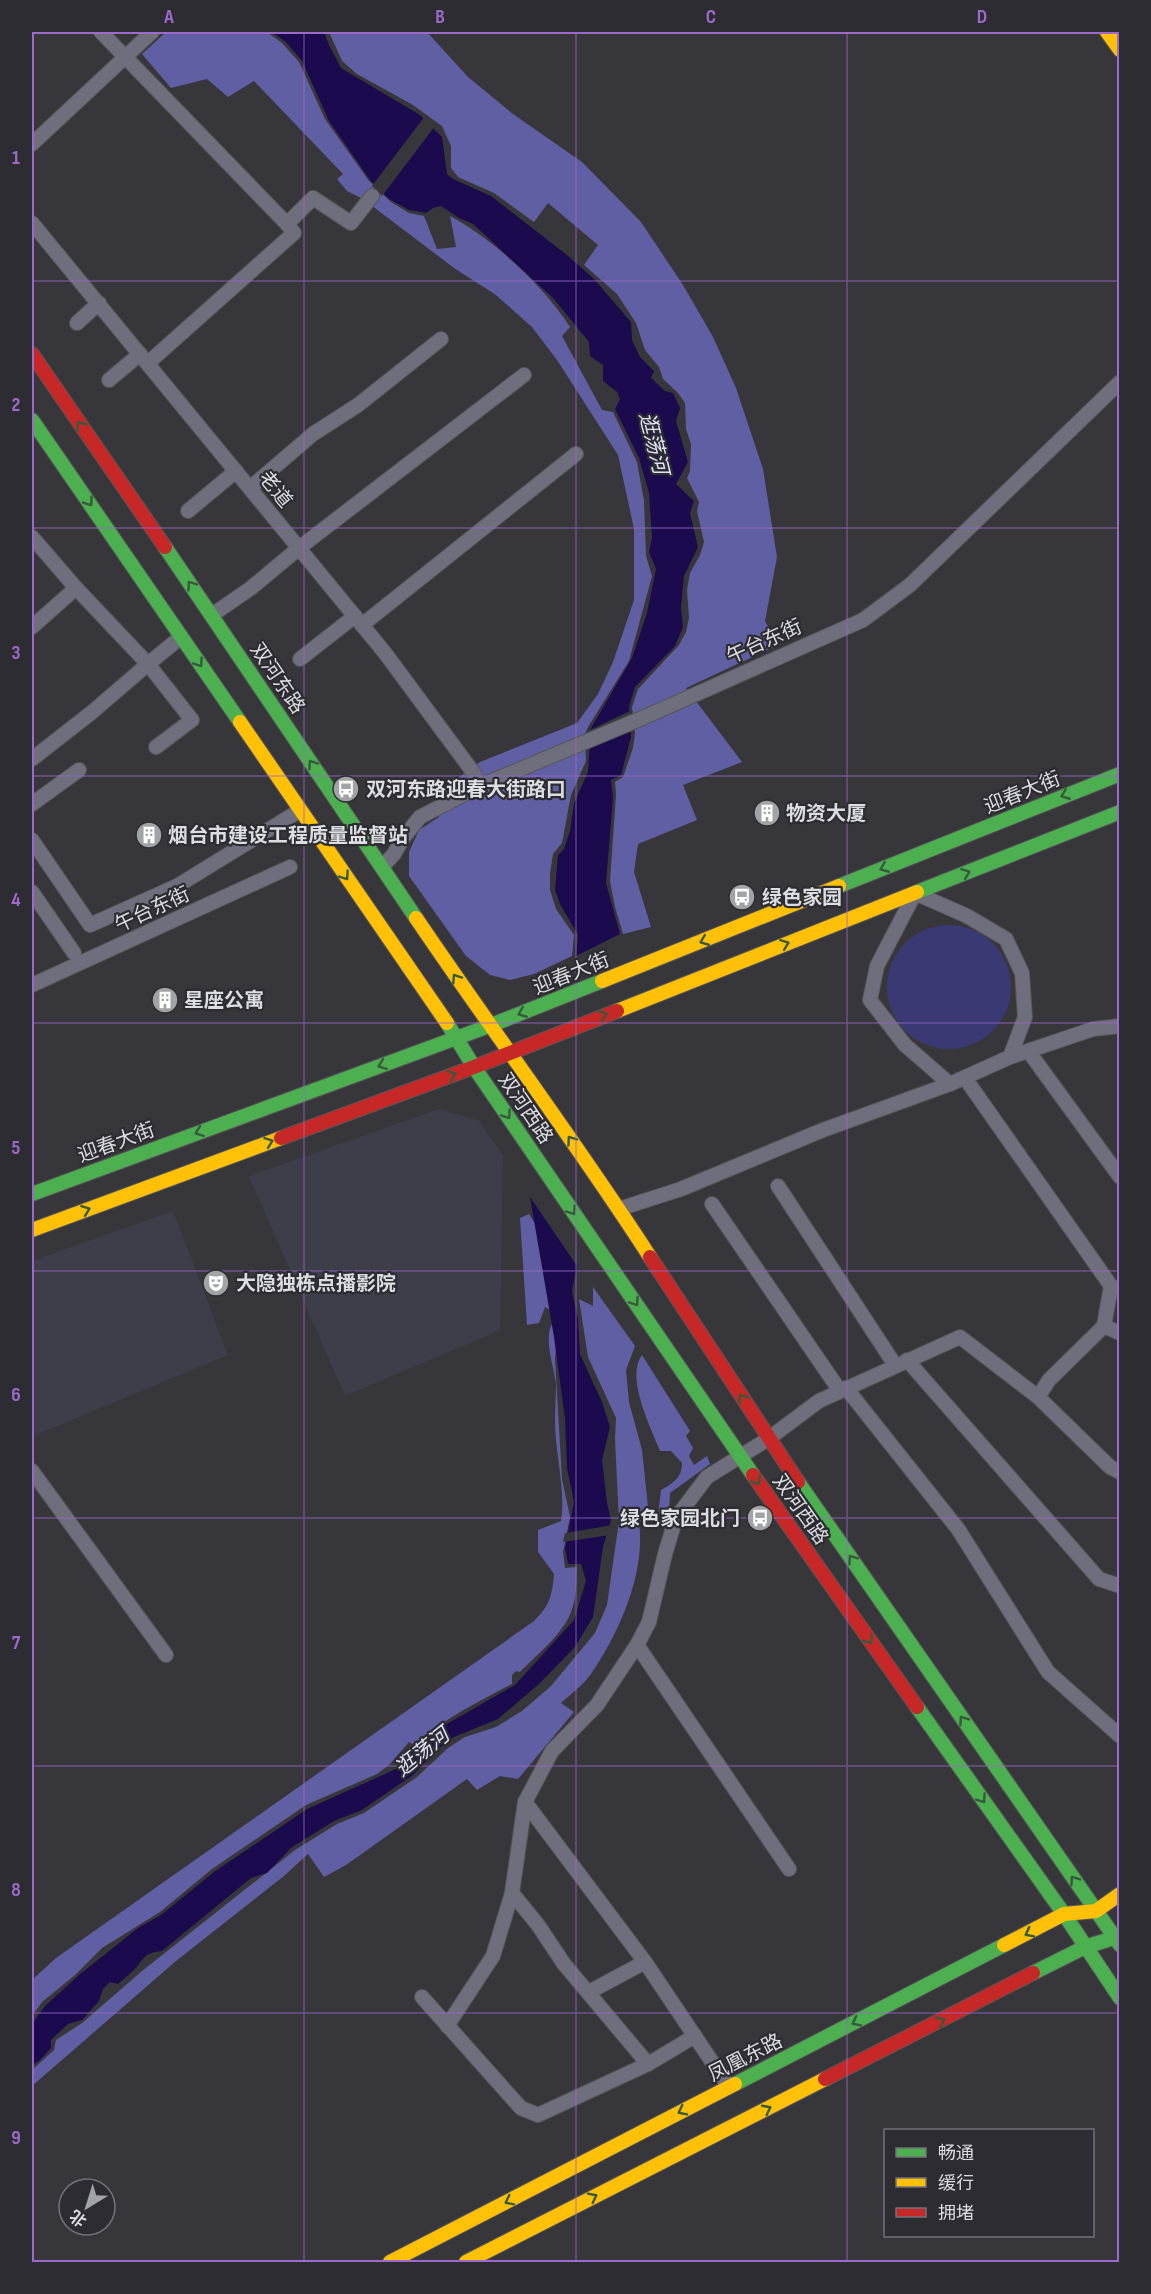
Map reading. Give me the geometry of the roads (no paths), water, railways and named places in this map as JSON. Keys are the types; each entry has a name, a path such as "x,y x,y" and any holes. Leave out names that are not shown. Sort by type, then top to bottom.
{"main road":[{"path":"1107,32 1119,50"},
{"name":"双河东路","path":"32,354 212,615 489,1026"},
{"path":"32,420 457,1038"},
{"name":"迎春大街","path":"32,1194 489,1026 1119,774"},
{"path":"32,1230 474,1066 1119,812"},
{"name":"双河西路","path":"489,1026 619,1209 768,1439 1118,1940"},
{"name":"双河西路","path":"457,1038 740,1457 1064,1914 1119,1998"},
{"path":"1096,1911 1119,1894"},
{"name":"凤凰东路","path":"390,2262 1064,1914 1096,1911"},
{"path":"466,2262 1085,1947 1118,1940"}],"street":[{"path":"101,32 294,233 144,359 109,380"},
{"path":"32,144 152,32"},
{"path":"287,224 313,198 351,223 372,196"},
{"name":"老道","path":"32,223 358,621 473,772 480,786"},
{"path":"77,323 99,303"},
{"path":"250,488 313,434 358,405 441,339"},
{"path":"212,615 251,588 299,548 524,375"},
{"name":"午台东街","path":"382,867 420,817 480,786 585,740 640,719 863,620 910,585 1119,382"},
{"path":"300,659 358,621 576,454"},
{"path":"188,511 236,471"},
{"path":"32,537 76,588 148,664 192,720 156,747"},
{"path":"32,627 76,588"},
{"path":"32,759 91,714 181,637"},
{"path":"32,804 79,770"},
{"path":"32,840 90,925 177,886 299,811"},
{"name":"午台东街","path":"32,985 290,867"},
{"path":"32,892 74,953"},
{"path":"950,1084 905,1045 870,1000 877,966 915,893 967,916 1006,939 1023,973 1025,1017 1010,1057"},
{"path":"619,1209 681,1189 823,1130 965,1078 1010,1057 1093,1029 1119,1026"},
{"path":"1029,1052 1119,1177"},
{"path":"965,1078 1111,1286 1104,1326 1049,1380 1038,1396"},
{"path":"778,1186 901,1362 1099,1579 1119,1586"},
{"path":"712,1204 843,1389 958,1529 1048,1672 1119,1736"},
{"path":"1104,1326 1119,1333"},
{"path":"447,2026 493,1956 512,1893 525,1802 552,1751 597,1705 637,1645 649,1622 675,1518 708,1478 768,1439 819,1401 960,1337 1038,1396 1110,1467 1119,1472"},
{"path":"32,1471 166,1655"},
{"path":"637,1645 789,1869"},
{"path":"525,1802 645,1962 729,2087"},
{"path":"512,1893 538,1925 564,1965 648,2064"},
{"path":"589,1992 645,1962"},
{"path":"422,1997 521,2108 538,2115 648,2064 695,2036"}],"water":[{"name":"逛荡河","path":"272,32 324,32 341,68 420,115 442,137 447,174 491,196 594,279 631,322 632,340 640,357 654,371 651,378 665,391 673,393 680,408 676,421 688,462 676,484 694,501 690,513 698,547 684,576 681,608 683,627 675,646 635,687 629,707 631,737 621,775 611,780 613,798 606,883 620,934 576,956 578,935 560,904 555,890 558,855 564,849 570,831 574,803 588,772 591,728 632,658 647,613 656,569 649,552 652,538 649,493 639,458 615,409 620,399 617,392 603,381 603,365 590,356 589,342 553,298 473,224 441,206 426,213 409,210 389,199 370,180 329,121 302,61 286,42"},
{"name":"逛荡河","path":"530,1197 577,1266 572,1291 578,1319 580,1354 602,1402 610,1427 602,1460 611,1520 603,1547 593,1617 575,1647 539,1684 498,1719 454,1737 439,1748 413,1775 362,1810 334,1821 291,1848 267,1873 251,1878 162,1951 148,1955 118,1984 110,1982 103,1989 99,2001 82,2020 68,2024 51,2040 51,2048 32,2065 32,2024 45,2006 79,1975 138,1928 161,1915 214,1872 307,1809 396,1769 426,1736 515,1685 574,1620 586,1581 581,1564 568,1564 565,1548 574,1502 567,1468 565,1419 554,1337"}],"place":[{"name":"双河东路迎春大街路口","path":"346,789"},
{"name":"物资大厦","path":"767,813"},
{"name":"烟台市建设工程质量监督站","path":"149,835"},
{"name":"绿色家园","path":"742,897"},
{"name":"星座公寓","path":"165,1000"},
{"name":"大隐独栋点播影院","path":"216,1283"},
{"name":"绿色家园北门","path":"760,1518"}]}
